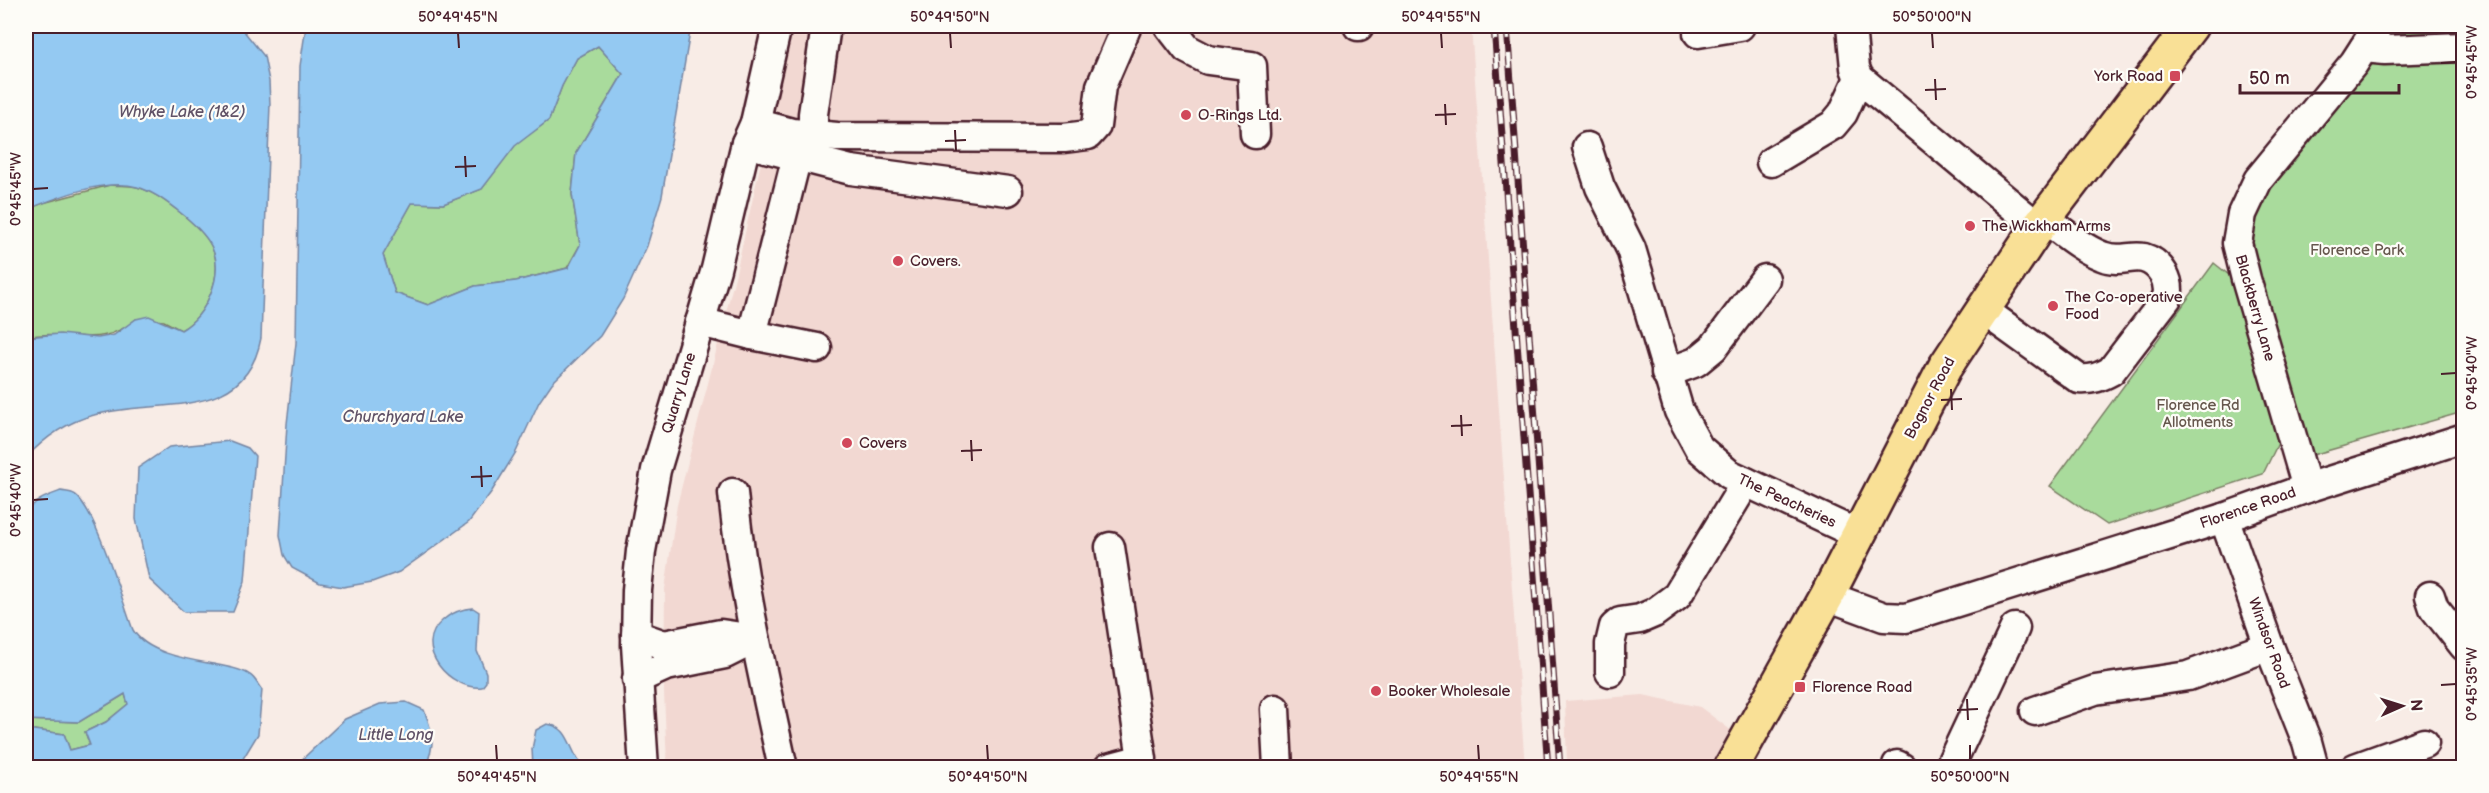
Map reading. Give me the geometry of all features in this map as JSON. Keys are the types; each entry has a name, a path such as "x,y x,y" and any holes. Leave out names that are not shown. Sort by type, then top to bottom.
{"main road":[{"name":"Bognor Road","path":"1731,768 1827,596 1945,367 2041,222 2191,26"}],"street":[{"name":"Quarry Lane","path":"644,768 636,635 641,551 656,470 716,269 777,26"},
{"path":"805,145 837,137 1064,138 1088,135 1096,126 1101,86 1127,26"},
{"path":"1169,26 1187,49 1208,60 1252,66 1255,134"},
{"path":"1698,33 1740,26"},
{"path":"1851,26 1854,68 1859,78 2041,222 2101,256 2114,260 2145,258 2160,269 2166,277 2169,289 2166,297 2111,370 2098,378 2079,379 1983,310"},
{"path":"752,335 813,114 825,33"},
{"path":"2371,37 2385,50 2463,47"},
{"name":"Blackberry Lane","path":"2307,488 2237,243 2242,214 2258,180 2354,63 2371,37"},
{"path":"1771,162 1833,125 1843,113 1859,78"},
{"path":"750,133 805,145 851,170 1008,191"},
{"name":"The Peacheries","path":"1587,147 1600,187 1631,249 1679,411 1699,448 1729,474 1857,534"},
{"path":"1666,373 1696,362 1713,348 1765,279"},
{"path":"700,322 818,348"},
{"name":"Florence Road","path":"1827,596 1884,617 1906,618 2224,518 2307,488 2463,438"},
{"path":"1610,672 1610,644 1614,627 1620,622 1640,620 1677,596 1746,482"},
{"path":"734,493 738,543 755,639 783,768"},
{"name":"Windsor Road","path":"2224,518 2269,646 2307,742 2314,768"},
{"path":"1108,768 1148,763 1110,547"},
{"path":"2430,596 2434,608 2463,646"},
{"path":"1949,768 2015,628"},
{"path":"636,635 664,645 721,634 755,639"},
{"path":"637,679 666,666 725,654 755,639"},
{"path":"2035,711 2095,690 2188,676 2269,646"},
{"path":"1275,709 1278,768"},
{"path":"2355,768 2424,743"}],"shaded area":[{"path":"792,26 1471,26 1525,767 667,768 664,691 665,589 677,505 735,277"},
{"path":"1643,695 1700,707 1736,734 1716,767 1567,767 1565,701"}],"green space":[{"name":"Florence Park","path":"2383,26 2463,26 2463,412 2309,456 2249,259 2251,228 2264,197 2370,48"},
{"path":"598,46 623,74 576,153 572,194 580,245 567,268 516,281 475,286 428,305 395,293 383,255 412,203 443,204 482,189 515,145 549,120 562,86 577,58"},
{"path":"110,185 137,187 153,194 188,219 206,237 212,246 216,268 215,281 205,306 195,319 181,330 164,321 136,319 122,329 96,337 41,335 26,337 26,210 43,203"},
{"name":"Florence Rd Allotments","path":"2214,263 2239,283 2283,433 2263,474 2107,525 2050,486"},
{"path":"125,694 128,704 106,722 85,732 90,745 70,750 64,734 26,729 26,720 79,722"}],"water":[{"name":"Whyke Lake (1&2)","path":"26,26 235,26 243,30 264,56 269,81 270,104 261,338 252,365 237,384 217,395 195,402 118,410 75,422 49,437 26,458 26,337 60,334 98,338 114,335 136,319 149,316 181,330 195,319 205,306 215,281 216,268 212,246 198,228 163,200 137,187 110,185 95,187 65,195 26,210"},
{"name":"Churchyard Lake","path":"306,26 691,26 662,196 647,246 623,299 600,336 552,383 539,402 516,452 492,491 469,522 399,572 372,582 343,587 320,583 292,568 284,555 280,535 287,424 296,343 300,66","holes":["598,46 623,74 576,153 572,194 580,245 568,268 516,281 475,286 428,305 395,293 383,255 412,203 443,204 482,189 515,146 549,120 562,86 577,58"]},
{"path":"230,441 248,448 255,456 245,581 233,612 184,612 149,579 136,519 138,468 169,447"},
{"path":"61,491 74,494 91,517 108,556 133,630 140,638 149,645 171,655 243,671 253,678 262,690 258,734 238,767 26,767 26,729 64,734 70,750 90,745 85,732 106,722 128,704 125,694 79,722 26,720 26,513 37,502"},
{"path":"473,608 479,612 477,651 486,673 486,682 482,687 470,686 448,675 433,655 431,643 434,631 443,620 457,611"},
{"name":"Little Long","path":"406,702 424,710 430,725 432,745 425,767 294,767 345,719 380,704"},
{"path":"547,724 561,730 584,767 533,767 532,749 536,730"}],"railway":[{"path":"1494,26 1548,768"},
{"path":"1507,26 1560,768"}],"place":[{"name":"York Road","path":"2175,76"},
{"name":"O-Rings Ltd.","path":"1186,115"},
{"name":"The Wickham Arms","path":"1970,226"},
{"name":"Covers.","path":"898,261"},
{"name":"The Co-operative Food","path":"2053,306"},
{"name":"Covers","path":"847,443"},
{"name":"Florence Road","path":"1800,687"},
{"name":"Booker Wholesale","path":"1376,691"}]}
